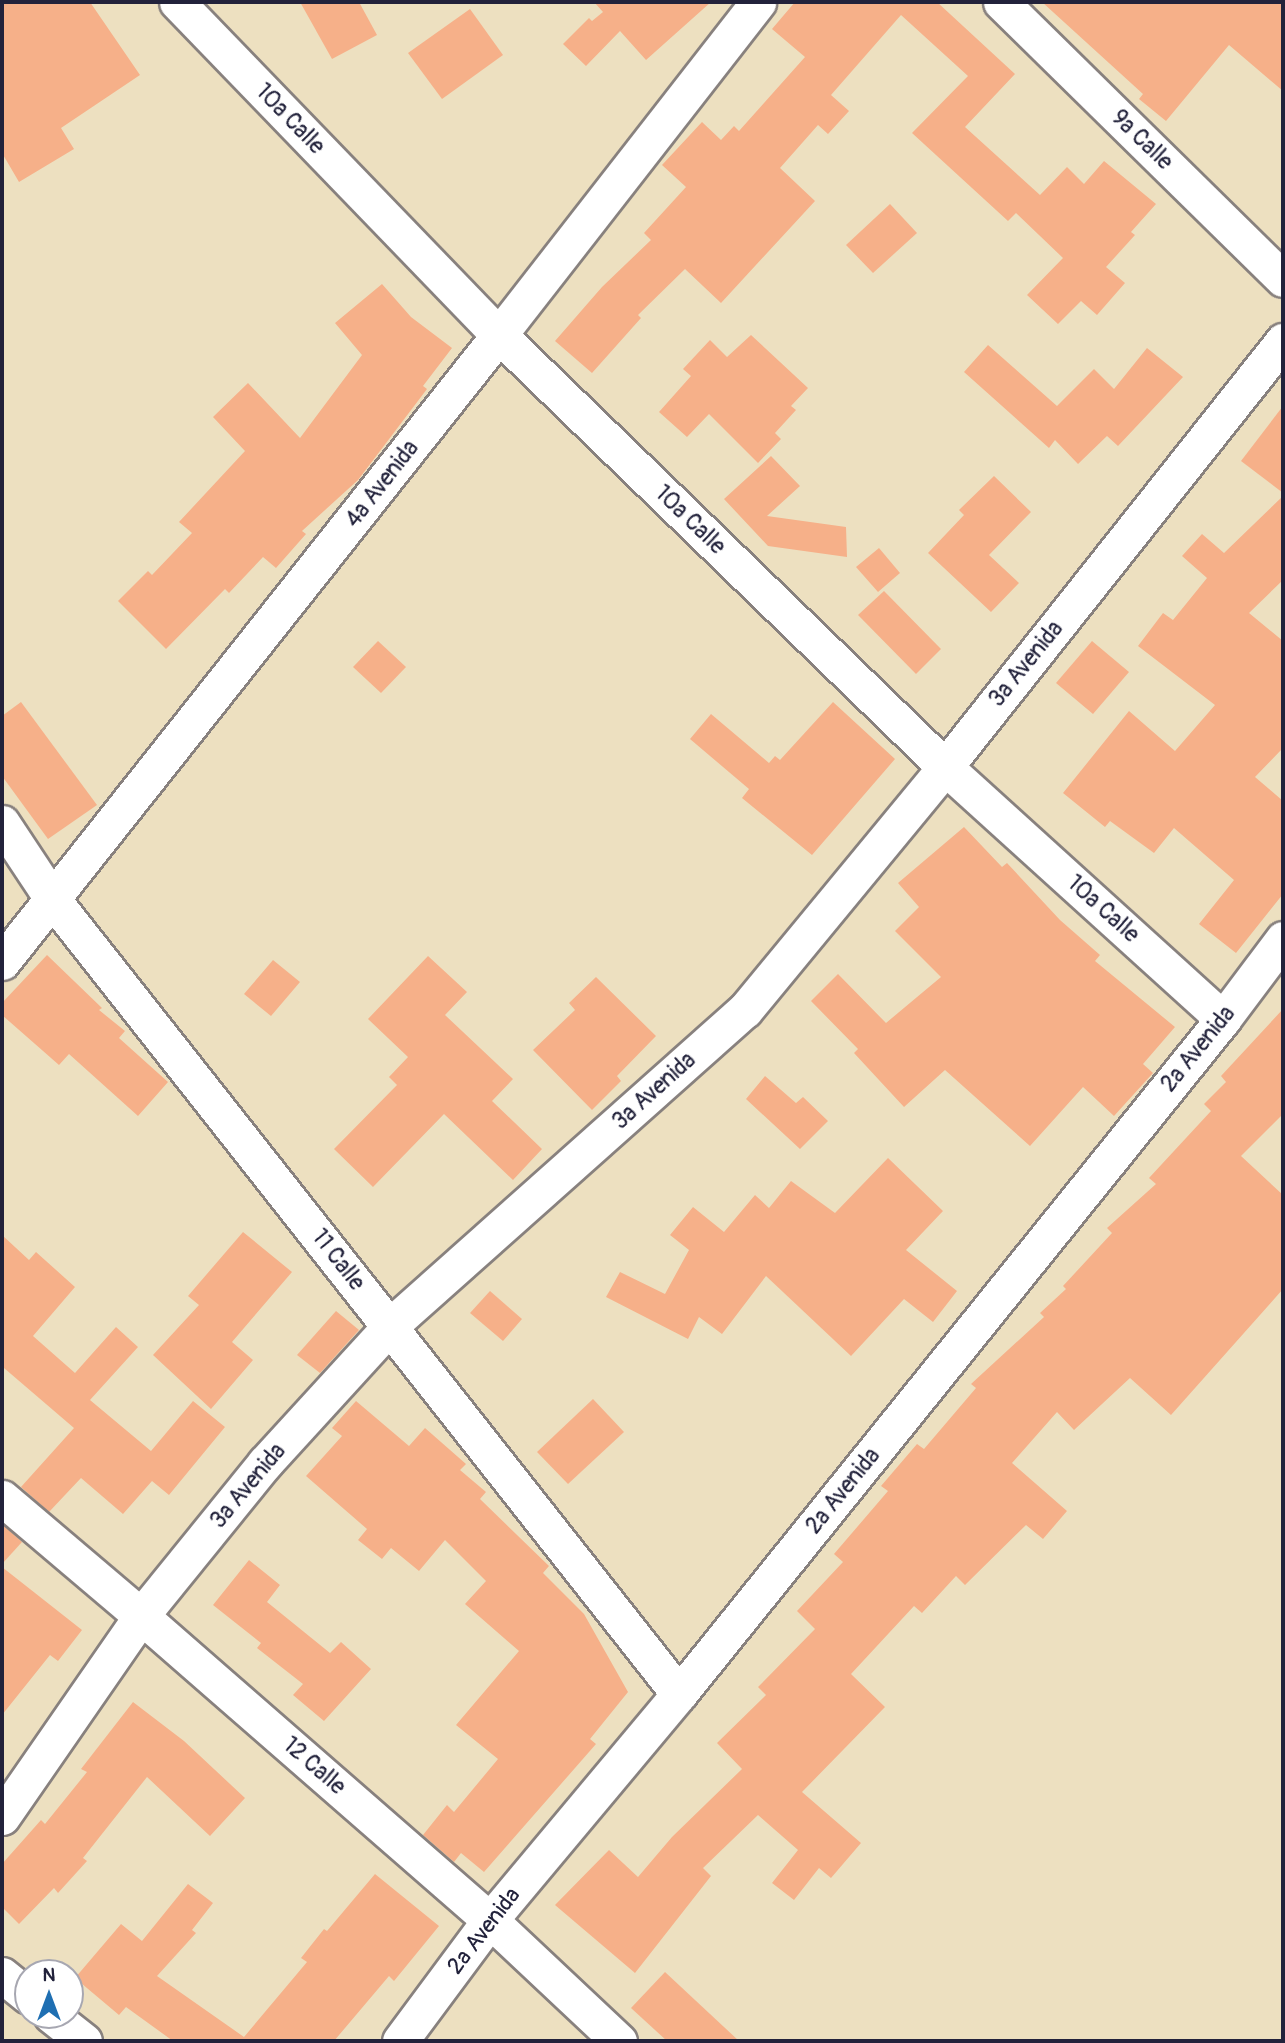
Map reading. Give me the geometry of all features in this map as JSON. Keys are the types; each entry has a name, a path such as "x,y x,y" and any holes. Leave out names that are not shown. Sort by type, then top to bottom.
{"street":[{"name":"10a Calle","path":"177,2 499,335 945,767 1223,1019"},
{"name":"4a Avenida","path":"2,962 499,335 758,2"},
{"name":"9a Calle","path":"1001,2 1283,279"},
{"name":"3a Avenida","path":"2,1817 141,1616 265,1463 390,1326 745,1010 945,767 1283,341"},
{"name":"11 Calle","path":"2,823 53,900 679,1694"},
{"name":"2a Avenida","path":"400,2041 490,1920 679,1694 1223,1019 1283,939"},
{"name":"12 Calle","path":"2,1498 490,1920 619,2041"},
{"path":"69,2029 84,2041"}],"building":[{"path":"2,2 90,2 140,75 61,128 74,149 19,182 2,153"},
{"path":"300,2 359,2 377,35 332,59"},
{"path":"594,2 711,2 646,60 620,31 586,66 563,44 589,18 592,21 603,12"},
{"path":"795,2 937,2 1015,74 965,127 1040,195 1067,167 1084,184 1104,161 1156,204 1131,232 1135,235 1106,267 1125,283 1097,315 1081,301 1058,324 1027,295 1063,258 1016,213 1008,221 912,133 968,76 901,15 831,95 849,111 828,134 818,125 780,168 815,201 721,303 685,269 638,315 641,318 592,373 555,341 602,287 651,240 644,233 686,187 662,165 702,122 721,140 734,126 739,131 805,57 772,29"},
{"path":"1042,2 1283,2 1283,91 1229,45 1166,121 1139,99 1143,94"},
{"path":"470,9 503,55 442,99 408,53"},
{"path":"890,204 917,233 873,273 846,245"},
{"path":"382,284 411,317 452,348 423,386 427,389 358,480 302,531 306,534 276,568 263,557 229,593 225,589 166,649 118,601 148,571 152,575 192,533 179,522 245,451 213,417 248,383 300,438 362,355 335,323"},
{"path":"751,335 808,388 791,406 796,410 775,433 781,439 758,463 709,414 687,437 659,412 691,376 683,369 710,340 727,357"},
{"path":"988,345 1057,406 1094,369 1114,389 1147,348 1183,377 1118,446 1107,436 1078,464 1055,440 1049,448 964,372"},
{"path":"1283,406 1283,493 1241,461"},
{"path":"771,456 800,486 767,516 846,527 847,557 768,546 724,499"},
{"path":"994,476 1031,512 989,555 1019,583 991,612 928,553 964,515 959,510"},
{"path":"1283,496 1283,580 1249,613 1283,641 1283,748 1255,777 1283,801 1283,894 1236,953 1199,924 1234,880 1174,828 1154,853 1110,821 1105,827 1063,793 1129,711 1175,751 1215,705 1138,646 1163,613 1173,620 1207,578 1182,556 1202,534 1224,553"},
{"path":"879,548 900,573 878,592 856,567"},
{"path":"884,591 941,649 916,674 858,615"},
{"path":"378,641 406,667 381,693 353,667"},
{"path":"1092,641 1129,672 1093,714 1056,683"},
{"path":"21,702 97,805 48,839 2,776 2,716"},
{"path":"833,702 895,759 812,855 742,798 749,789 690,739 711,714 769,763 775,756 780,760"},
{"path":"964,827 1002,867 1007,863 1060,920 1100,955 1095,961 1175,1027 1143,1064 1153,1073 1114,1116 1083,1087 1030,1146 945,1070 904,1107 854,1053 858,1049 811,1001 838,974 886,1023 941,977 895,931 919,907 898,883"},
{"path":"47,955 102,1008 99,1010 125,1031 119,1038 168,1082 138,1116 69,1054 59,1065 2,1015 2,1003"},
{"path":"428,956 467,992 445,1015 513,1079 492,1101 542,1149 513,1180 444,1114 373,1187 334,1149 397,1085 389,1077 408,1057 368,1019"},
{"path":"273,960 300,982 271,1016 244,994"},
{"path":"596,977 656,1036 617,1076 621,1081 592,1110 533,1050 575,1010 569,1003"},
{"path":"1283,1009 1283,1114 1241,1156 1283,1195 1283,1289 1171,1415 1130,1378 1074,1430 1057,1412 1012,1463 1067,1511 1043,1539 1026,1525 965,1585 956,1576 922,1613 914,1606 851,1674 885,1707 802,1792 861,1843 831,1878 819,1868 794,1900 772,1883 798,1850 758,1815 703,1868 711,1876 635,1973 555,1905 609,1850 638,1877 672,1837 742,1769 717,1743 766,1695 758,1687 815,1629 797,1611 843,1562 834,1554 888,1491 881,1486 917,1444 924,1449 976,1388 971,1384 1044,1317 1040,1313 1066,1289 1063,1286 1112,1233 1107,1228 1156,1184 1149,1178 1211,1111 1204,1104 1226,1082 1221,1076"},
{"path":"765,1076 796,1103 803,1097 828,1121 800,1149 746,1099"},
{"path":"888,1158 943,1211 906,1250 957,1291 933,1322 904,1299 851,1356 766,1276 722,1334 699,1317 688,1339 606,1297 620,1272 665,1294 689,1250 670,1235 693,1207 724,1232 755,1195 769,1208 791,1181 835,1213"},
{"path":"243,1232 292,1272 232,1342 253,1360 211,1409 153,1355 199,1305 188,1296"},
{"path":"2,1235 29,1260 36,1252 75,1287 33,1336 75,1373 116,1327 138,1347 90,1400 151,1451 193,1401 225,1427 169,1495 152,1481 123,1514 81,1478 49,1512 21,1487 74,1428 4,1368 2,1371"},
{"path":"490,1291 522,1319 503,1341 470,1313"},
{"path":"336,1311 359,1330 320,1373 297,1355"},
{"path":"593,1399 624,1432 568,1484 537,1452"},
{"path":"356,1401 409,1446 425,1428 466,1464 460,1470 486,1492 480,1499 549,1566 543,1573 584,1614 628,1692 590,1739 596,1744 484,1872 461,1853 454,1862 423,1835 447,1805 454,1812 498,1759 456,1725 519,1651 465,1604 486,1581 445,1540 419,1571 391,1548 382,1559 358,1540 367,1529 306,1476 342,1436 332,1428"},
{"path":"2,1524 22,1542 2,1564"},
{"path":"249,1560 280,1585 267,1602 330,1653 341,1642 371,1669 324,1721 293,1695 303,1684 257,1648 261,1643 213,1605"},
{"path":"2,1567 82,1630 58,1661 50,1655 2,1715"},
{"path":"133,1702 184,1741 245,1798 210,1836 147,1777 83,1858 87,1861 58,1893 54,1888 19,1924 2,1907 2,1864 41,1820 45,1824 87,1772 81,1769"},
{"path":"375,1874 439,1926 394,1981 389,1976 334,2041 173,2041 126,2007 119,2015 84,1986 84,1967 121,1924 142,1941 188,1884 213,1903 192,1930 196,1933 157,1976 244,2037 307,1962 301,1958 324,1929 327,1931"},
{"path":"665,1972 739,2041 667,2041 631,2008"}]}
